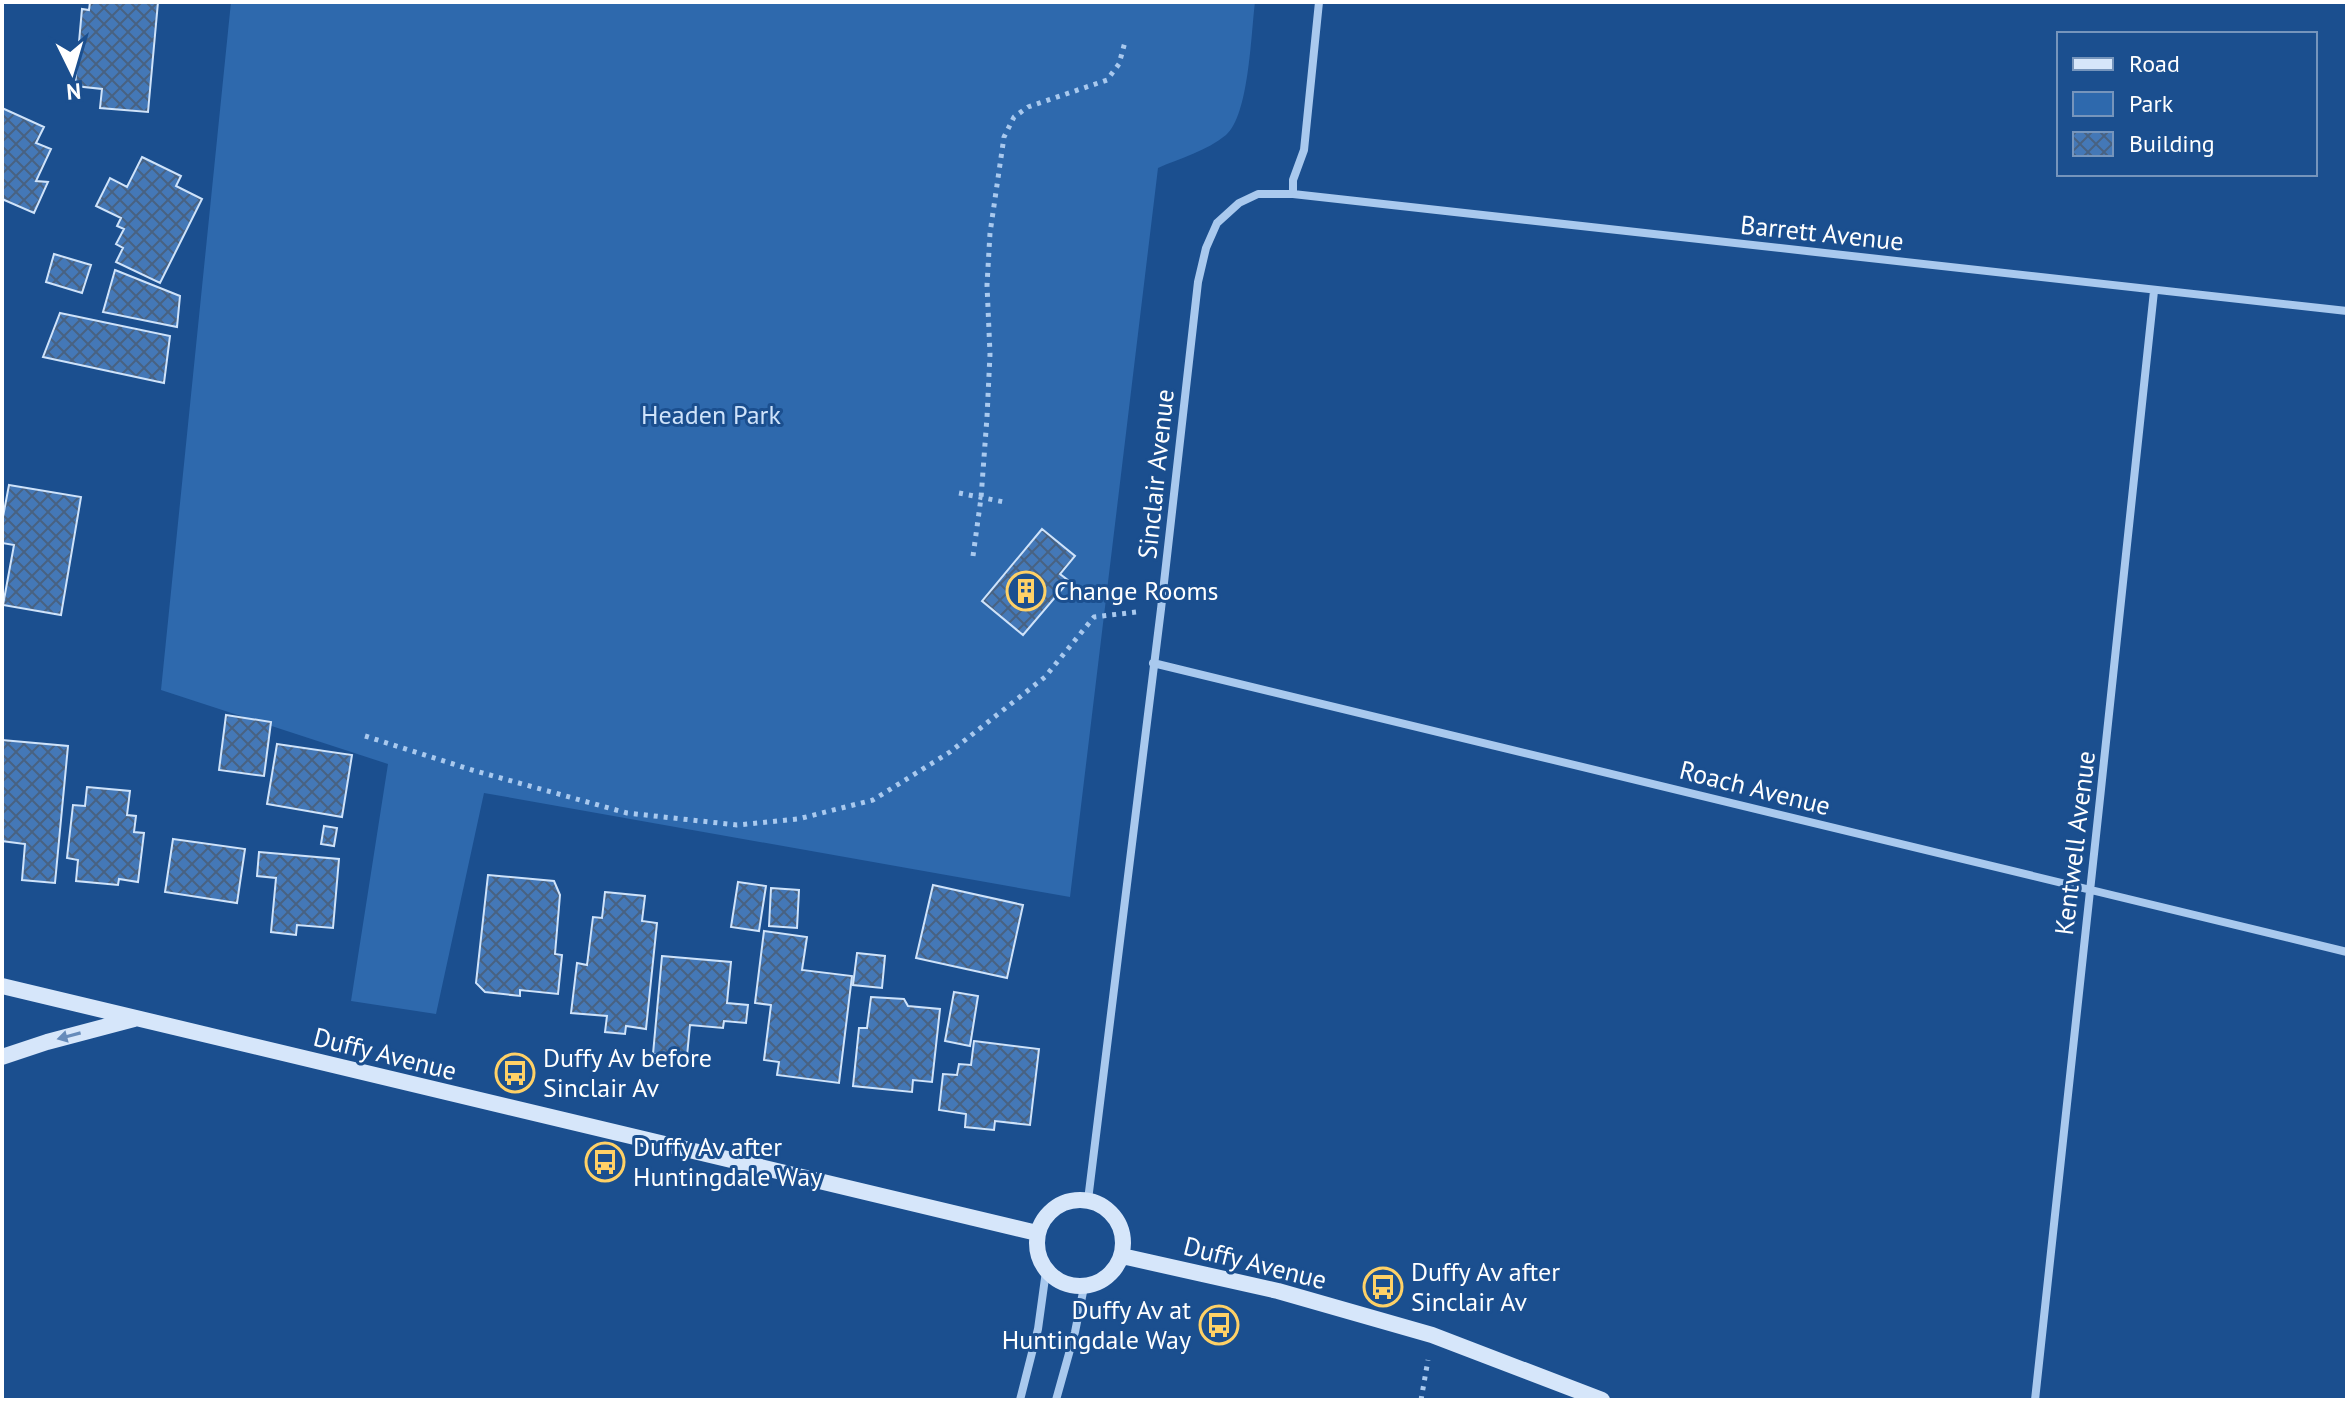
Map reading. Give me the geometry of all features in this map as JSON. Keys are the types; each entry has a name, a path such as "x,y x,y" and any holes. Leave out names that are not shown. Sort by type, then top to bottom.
{"main road":[{"name":"Duffy Avenue","path":"2,986 1037,1233"},
{"path":"2,1057 136,1018"},
{"path":"1088,1200 1102,1205 1113,1214 1121,1227 1124,1241 1122,1256 1108,1277 1084,1287 1070,1286 1046,1271 1039,1260 1037,1233 1050,1210 1062,1203 1088,1200"},
{"name":"Duffy Avenue","path":"1122,1256 1278,1291 1432,1335 1602,1400"}],"street":[{"path":"1293,194 1293,180 1304,150 1319,2"},
{"name":"Sinclair Avenue","path":"1088,1200 1161,609 1194,312 1206,248 1217,223 1239,203 1258,194 1293,194"},
{"name":"Barrett Avenue","path":"1293,194 2347,311"},
{"name":"Kentwell Avenue","path":"2035,1400 2154,291"},
{"name":"Roach Avenue","path":"1153,663 2347,952"},
{"path":"1020,1400 1038,1329 1046,1271"},
{"path":"1056,1400 1084,1287"}],"path":[{"path":"973,556 981,497 990,354 987,285 990,233 1004,137 1014,117 1028,107 1107,80 1119,64 1125,42"},
{"path":"959,493 1004,502"},
{"path":"365,736 472,770 627,813 737,825 798,819 873,800 950,752 1045,677 1094,617 1161,609"},
{"path":"1421,1400 1432,1335"}],"green space":[{"name":"Headen Park","path":"231,2 1255,2 1244,93 1234,125 1210,146 1158,168 1070,897 484,793 436,1014 351,1001 388,764 161,690"}],"building":[{"path":"90,2 158,2 148,112 100,108 102,89 75,86 82,9 89,10"},
{"path":"2,108 44,127 36,143 51,149 36,181 48,182 34,213 2,199"},
{"path":"142,157 181,176 176,186 202,199 160,283 116,262 123,248 116,244 124,229 117,226 121,218 96,206 110,178 127,187"},
{"path":"54,254 91,265 82,293 46,282"},
{"path":"115,270 180,296 177,327 103,312"},
{"path":"60,313 170,336 164,383 43,357"},
{"path":"9,485 81,497 61,615 3,605 14,545 2,543 2,522"},
{"name":"Change Rooms","path":"1042,529 1075,556 1060,574 1069,581 1023,635 982,601"},
{"path":"226,715 271,722 264,776 219,770"},
{"path":"2,740 68,746 55,883 22,880 25,844 2,841"},
{"path":"277,744 352,755 342,817 267,804"},
{"path":"87,787 130,791 127,815 136,816 134,832 144,833 138,882 119,879 118,885 76,881 78,860 67,858 73,805 85,806"},
{"path":"324,826 337,828 334,846 321,844"},
{"path":"173,839 245,849 237,903 165,892"},
{"path":"259,852 339,859 333,928 297,925 296,935 271,932 276,878 257,876"},
{"path":"488,875 554,881 560,895 555,954 562,955 558,994 520,990 520,996 485,992 476,983"},
{"path":"738,882 766,886 759,931 731,927"},
{"path":"933,885 1023,905 1007,978 916,958"},
{"path":"771,888 799,890 797,928 769,926"},
{"path":"605,892 645,896 642,921 657,923 646,1029 626,1026 625,1034 605,1032 607,1016 571,1013 577,963 587,965 593,917 602,918"},
{"path":"764,931 807,937 802,970 852,976 839,1083 777,1075 779,1062 764,1060 771,1005 755,1003"},
{"path":"857,953 885,956 882,988 853,985"},
{"path":"662,956 731,962 727,1003 748,1005 746,1023 724,1021 723,1028 690,1025 687,1056 653,1054"},
{"path":"954,992 978,996 970,1046 945,1041"},
{"path":"871,997 904,999 908,1006 940,1009 932,1082 913,1080 912,1092 853,1086 859,1028 867,1028"},
{"path":"974,1041 1039,1049 1030,1125 995,1121 994,1130 965,1127 966,1114 939,1110 943,1074 957,1075 959,1064 971,1065"}],"place":[{"name":"Change Rooms","path":"1026,591"},
{"name":"Duffy Av before Sinclair Av","path":"515,1073"},
{"name":"Duffy Av after Huntingdale Way","path":"605,1162"},
{"name":"Duffy Av after Sinclair Av","path":"1383,1287"},
{"name":"Duffy Av at Huntingdale Way","path":"1219,1325"}]}
